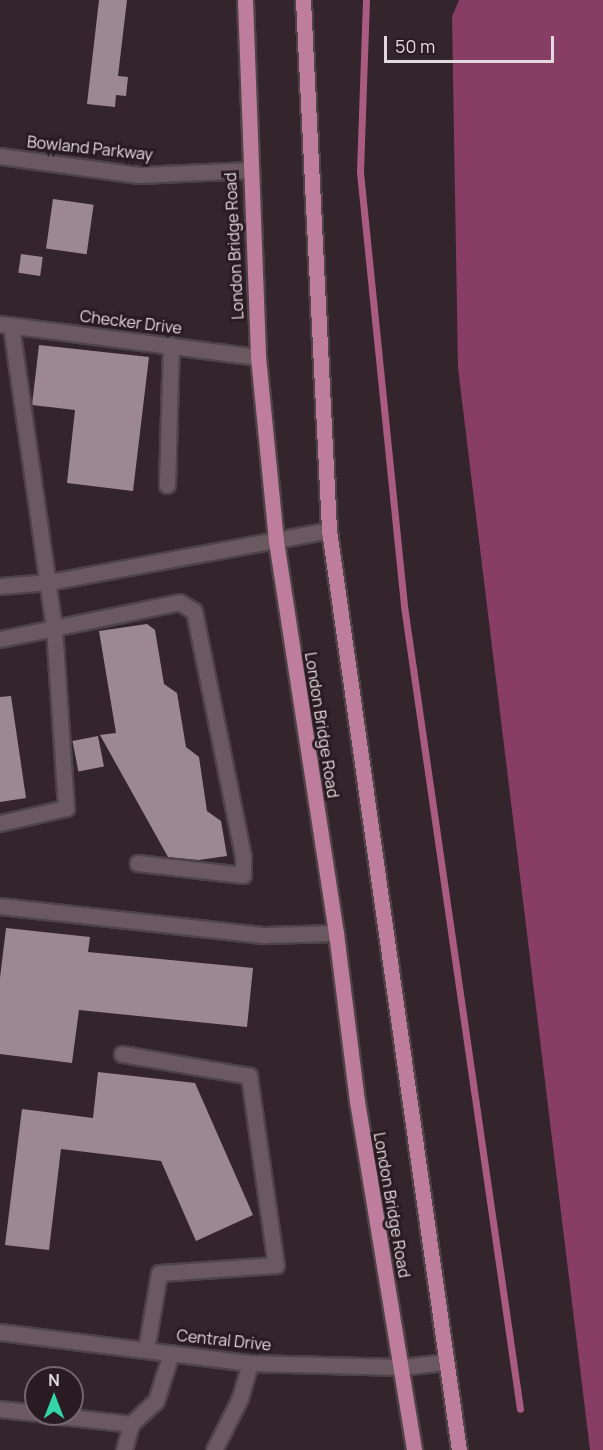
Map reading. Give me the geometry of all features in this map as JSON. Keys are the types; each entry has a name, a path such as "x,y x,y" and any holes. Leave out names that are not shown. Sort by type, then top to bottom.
{"main road":[{"name":"London Bridge Road","path":"245,0 249,170 258,357 276,541 336,933 357,1101 414,1450"},
{"name":"London Bridge Road","path":"303,0 330,530 459,1450"}],"street":[{"name":"Bowland Parkway","path":"0,156 139,175 249,170"},
{"path":"0,823 66,808 54,628 5,325"},
{"name":"Checker Drive","path":"5,325 258,357"},
{"path":"167,485 171,345"},
{"path":"0,586 48,582 330,530"},
{"path":"0,639 179,602 194,611 243,857 243,874 138,862"},
{"path":"0,906 264,935 336,933"},
{"path":"122,1054 249,1076 276,1265 159,1273 146,1350"},
{"name":"Central Drive","path":"0,1332 250,1363 401,1367 446,1362"},
{"path":"124,1450 131,1424 156,1401 171,1353"},
{"path":"214,1450 240,1398 250,1363"},
{"path":"0,1409 24,1412"},
{"path":"84,1419 131,1424"}],"shaded area":[{"path":"459,0 603,0 603,1450 590,1450 458,368 452,17"}],"building":[{"path":"99,0 127,0 118,76 128,77 126,96 116,95 115,107 87,104"},
{"path":"53,199 94,205 87,254 46,249"},
{"path":"21,254 43,257 40,276 18,273"},
{"path":"39,345 149,357 133,491 67,483 75,410 32,405"},
{"path":"147,624 155,630 164,684 177,693 186,747 199,757 207,811 221,821 227,856 199,860 168,857 100,735 116,733 99,631"},
{"path":"11,696 26,798 0,802 0,697"},
{"path":"98,736 104,766 78,771 72,741"},
{"path":"6,928 90,937 88,952 253,968 247,1027 79,1010 72,1063 0,1054 0,978"},
{"path":"98,1072 195,1083 253,1215 196,1241 161,1161 61,1149 49,1250 5,1245 22,1109 93,1118"}],"waterway":[{"path":"366,0 360,172 404,606 520,1409"}]}
